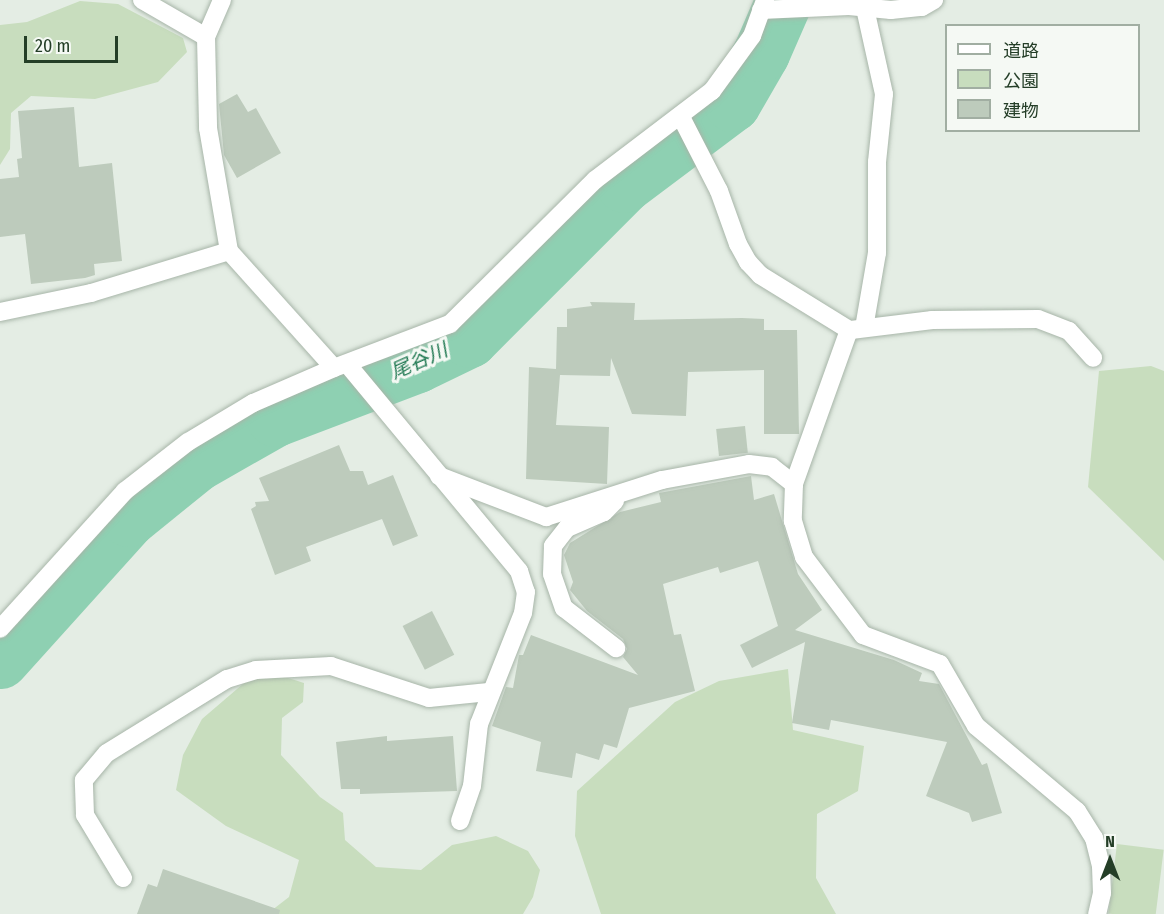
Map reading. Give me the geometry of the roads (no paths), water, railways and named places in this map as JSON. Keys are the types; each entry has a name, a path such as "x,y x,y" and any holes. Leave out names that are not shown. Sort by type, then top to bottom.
{"street":[{"path":"142,0 206,37"},
{"path":"222,0 206,37 208,128 229,251 341,366 437,475 519,571 526,592 523,613 489,692 474,753 472,786 460,821"},
{"path":"0,629 124,491 188,442 253,403 450,324 595,180 681,117 712,91 752,36 763,5 891,10 922,6 934,0"},
{"path":"865,8 884,94 876,162 877,253 857,329 794,484 793,521 804,557 863,635 940,664 976,726 1077,811 1094,838 1101,866 1102,893 1097,914"},
{"path":"681,117 719,191 738,244 748,262 760,275 857,329 932,320 1038,319 1069,331 1093,358"},
{"path":"0,312 91,293 229,251"},
{"path":"437,475 546,517 662,480 749,464 772,467 794,484"},
{"path":"616,648 564,608 552,574 553,546 567,528 604,512 623,493"},
{"path":"123,878 85,814 84,780 107,753 227,679 256,670 331,666 429,699 489,692"}],"waterway":[{"name":"尾谷川","path":"0,660 128,518 196,463 275,418 417,364 469,339 624,184 732,103 761,53 784,0"}]}
